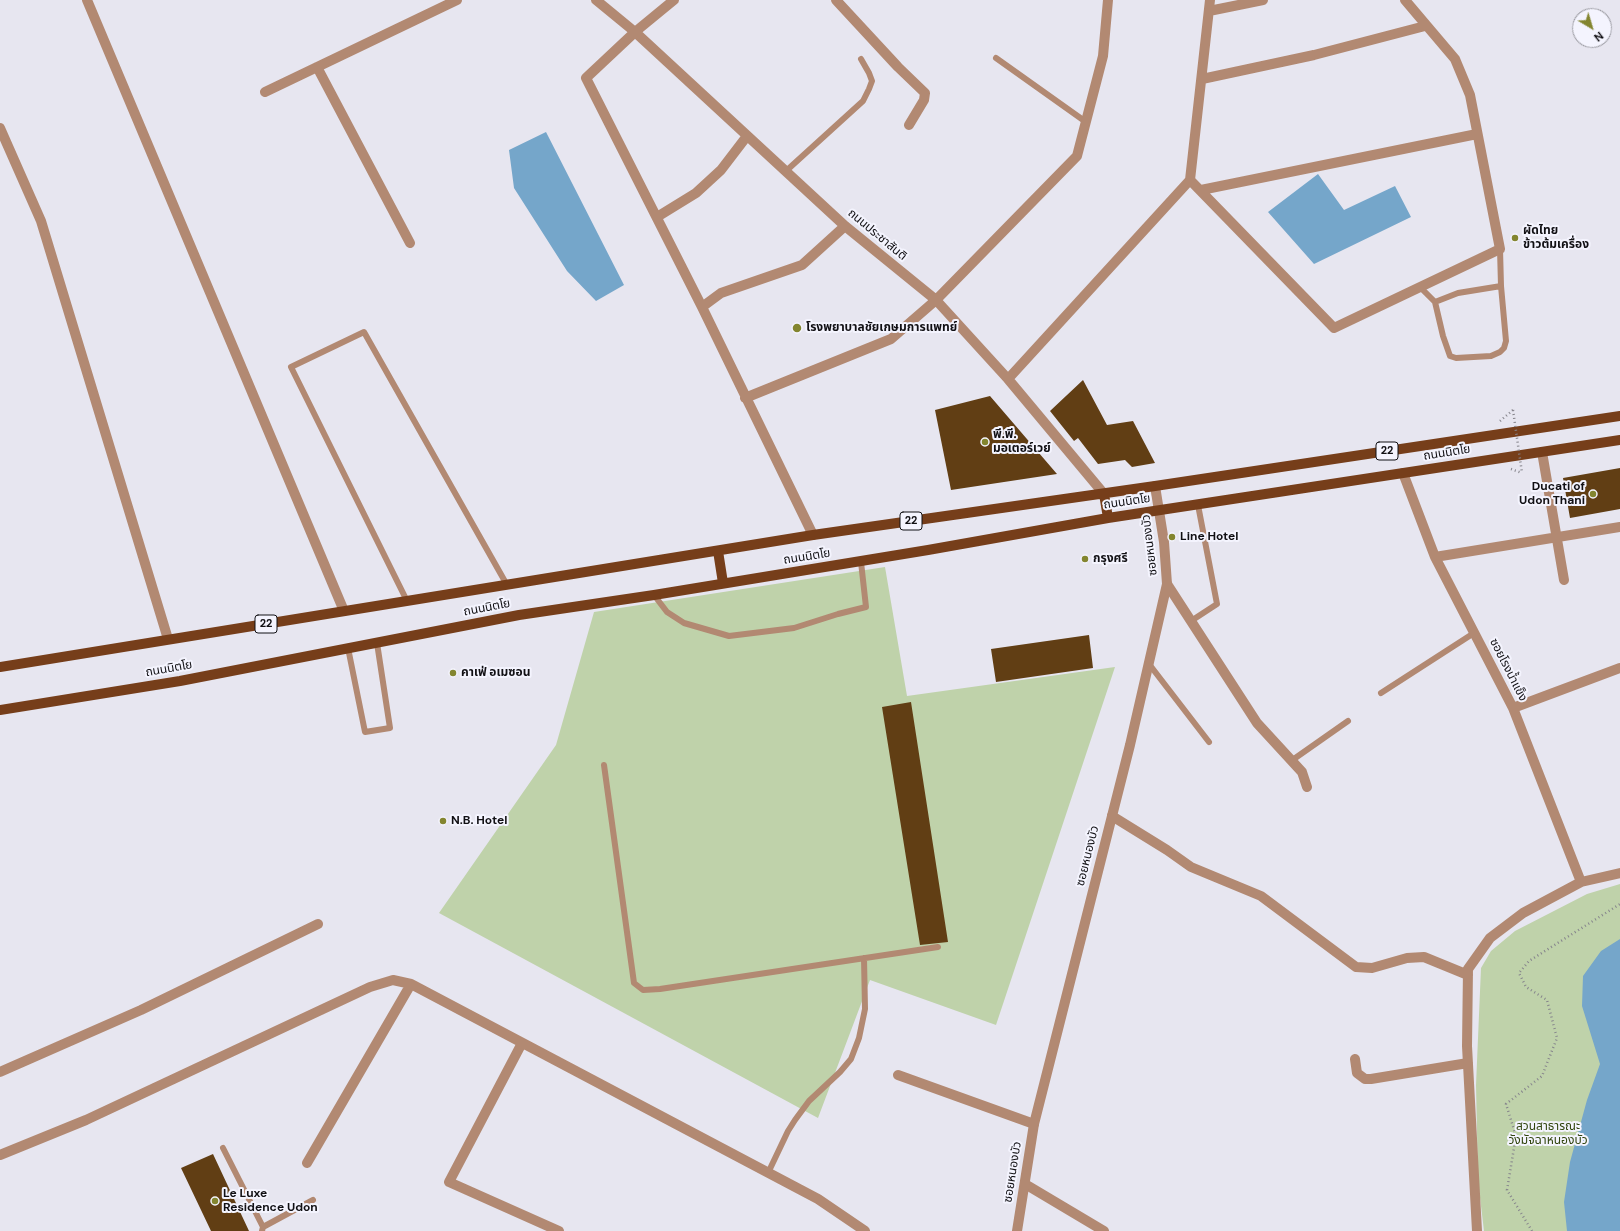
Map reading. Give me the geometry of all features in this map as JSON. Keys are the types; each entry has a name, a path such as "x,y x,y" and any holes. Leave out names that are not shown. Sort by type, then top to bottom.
{"main road":[{"name":"ถนนนิตโย","path":"0,667 813,535 1104,494 1620,416"},
{"name":"ถนนนิตโย","path":"0,710 180,681 519,615 861,562 1108,518 1620,440"},
{"path":"1104,494 1108,518"},
{"path":"718,551 723,583"}],"street":[{"path":"265,92 457,0"},
{"name":"ถนนประชาสันติ","path":"596,0 635,32 845,226 936,300 1008,379 1104,494"},
{"path":"674,0 635,32 586,78 702,307 813,535"},
{"path":"836,0 898,67 925,93 924,100 909,125"},
{"path":"745,398 891,339 936,300 1077,156 1103,56 1108,0"},
{"path":"1008,379 1190,180 1210,0"},
{"path":"1209,11 1263,0"},
{"path":"1190,180 1334,328 1500,249 1470,95 1455,59 1425,26 1405,0"},
{"path":"90,1 344,611"},
{"path":"1202,79 1314,56 1425,26"},
{"path":"316,67 410,243"},
{"path":"0,128 41,221 168,639"},
{"path":"1201,190 1477,134"},
{"path":"657,217 696,193 721,170 747,136"},
{"path":"702,307 721,293 802,265 845,226"},
{"path":"1542,452 1564,580"},
{"name":"ซอยโรงน้ำแข็ง","path":"1403,473 1435,557 1513,708 1581,882"},
{"name":"ซอยหนองบัว","path":"1017,1231 1034,1124 1112,816 1167,584 1167,572 1155,486"},
{"path":"1435,557 1620,527"},
{"path":"1167,584 1257,723 1302,772 1308,787"},
{"path":"1513,708 1620,668"},
{"path":"1112,816 1167,850 1191,867 1261,896 1356,966 1372,968 1407,958 1424,957 1468,975"},
{"path":"1477,1231 1467,1046 1468,970 1490,938 1523,913 1581,882 1620,872"},
{"path":"0,1072 141,1010 318,924"},
{"path":"0,1155 86,1120 370,987 393,980 411,984 818,1199 865,1231"},
{"path":"307,1163 411,984"},
{"path":"522,1043 448,1182 559,1231"},
{"path":"1355,1058 1357,1073 1365,1079 1468,1063"},
{"path":"898,1075 1034,1124"},
{"path":"1025,1184 1104,1231"}],"lane":[{"path":"996,58 1086,122"},
{"path":"786,171 863,101 872,81 861,59"},
{"path":"1420,287 1435,302 1443,336 1450,356 1456,358 1491,356 1500,352 1504,348 1506,341 1500,286 1500,249"},
{"path":"1435,302 1458,293 1500,286"},
{"path":"407,601 291,367 364,332 507,585"},
{"path":"1191,621 1217,604 1198,505"},
{"path":"654,595 667,612 684,623 729,636 794,628 866,607 861,562"},
{"path":"1382,693 1474,633"},
{"path":"348,648 365,732 390,728 377,643"},
{"path":"1149,664 1208,742"},
{"path":"1291,761 1348,721"},
{"path":"604,765 634,982 643,990 660,989 938,947"},
{"path":"768,1173 788,1131 795,1120 809,1101 840,1072 851,1059 859,1038 865,1009 864,958"},
{"path":"223,1148 262,1229 313,1200"}],"path":[{"path":"1513,410 1522,473"},
{"path":"1532,1231 1507,1190 1516,1136 1506,1104 1542,1076 1557,1038 1547,1000 1526,987 1519,973 1529,961 1620,904"}],"green space":[{"path":"885,567 907,696 1115,667 996,1025 870,980 818,1118 439,913 556,745 594,612"},
{"name":"สวนสาธารณะ วังมัจฉาหนองบัว","path":"1620,884 1620,1231 1484,1231 1478,1181 1476,1085 1481,968 1491,951 1515,931 1587,894"}],"water":[{"path":"546,132 624,285 596,301 567,271 514,188 509,150"},
{"path":"1318,174 1344,210 1395,186 1411,217 1314,264 1268,212"},
{"path":"1620,939 1620,1231 1567,1231 1564,1202 1570,1162 1587,1100 1600,1064 1582,1006 1583,976 1601,951"}],"building":[{"name":"พี.พี. มอเตอร์เวย์","path":"1083,380 1107,425 1133,421 1155,463 1132,467 1125,460 1098,464 1078,438 1074,441 1050,411"},
{"name":"พี.พี. มอเตอร์เวย์","path":"990,396 1057,474 951,490 935,410"},
{"name":"Ducati of Udon Thani","path":"1620,468 1620,509 1570,518 1563,478"},
{"path":"1089,635 1093,668 996,682 991,649"},
{"path":"911,702 948,942 920,945 882,707"},
{"path":"213,1154 249,1231 211,1231 181,1168"}],"place":[{"name":"ผัดไทย ข้าวต้มเครื่อง","path":"1515,238"},
{"name":"โรงพยาบาลชัยเกษมการแพทย์","path":"797,328"},
{"name":"พี.พี. มอเตอร์เวย์","path":"985,442"},
{"name":"Ducati of Udon Thani","path":"1593,494"},
{"name":"Line Hotel","path":"1172,537"},
{"name":"กรุงศรี","path":"1085,559"},
{"name":"คาเฟ่ อเมซอน","path":"453,673"},
{"name":"N.B. Hotel","path":"443,821"},
{"name":"Le Luxe Residence Udon","path":"215,1201"}]}
